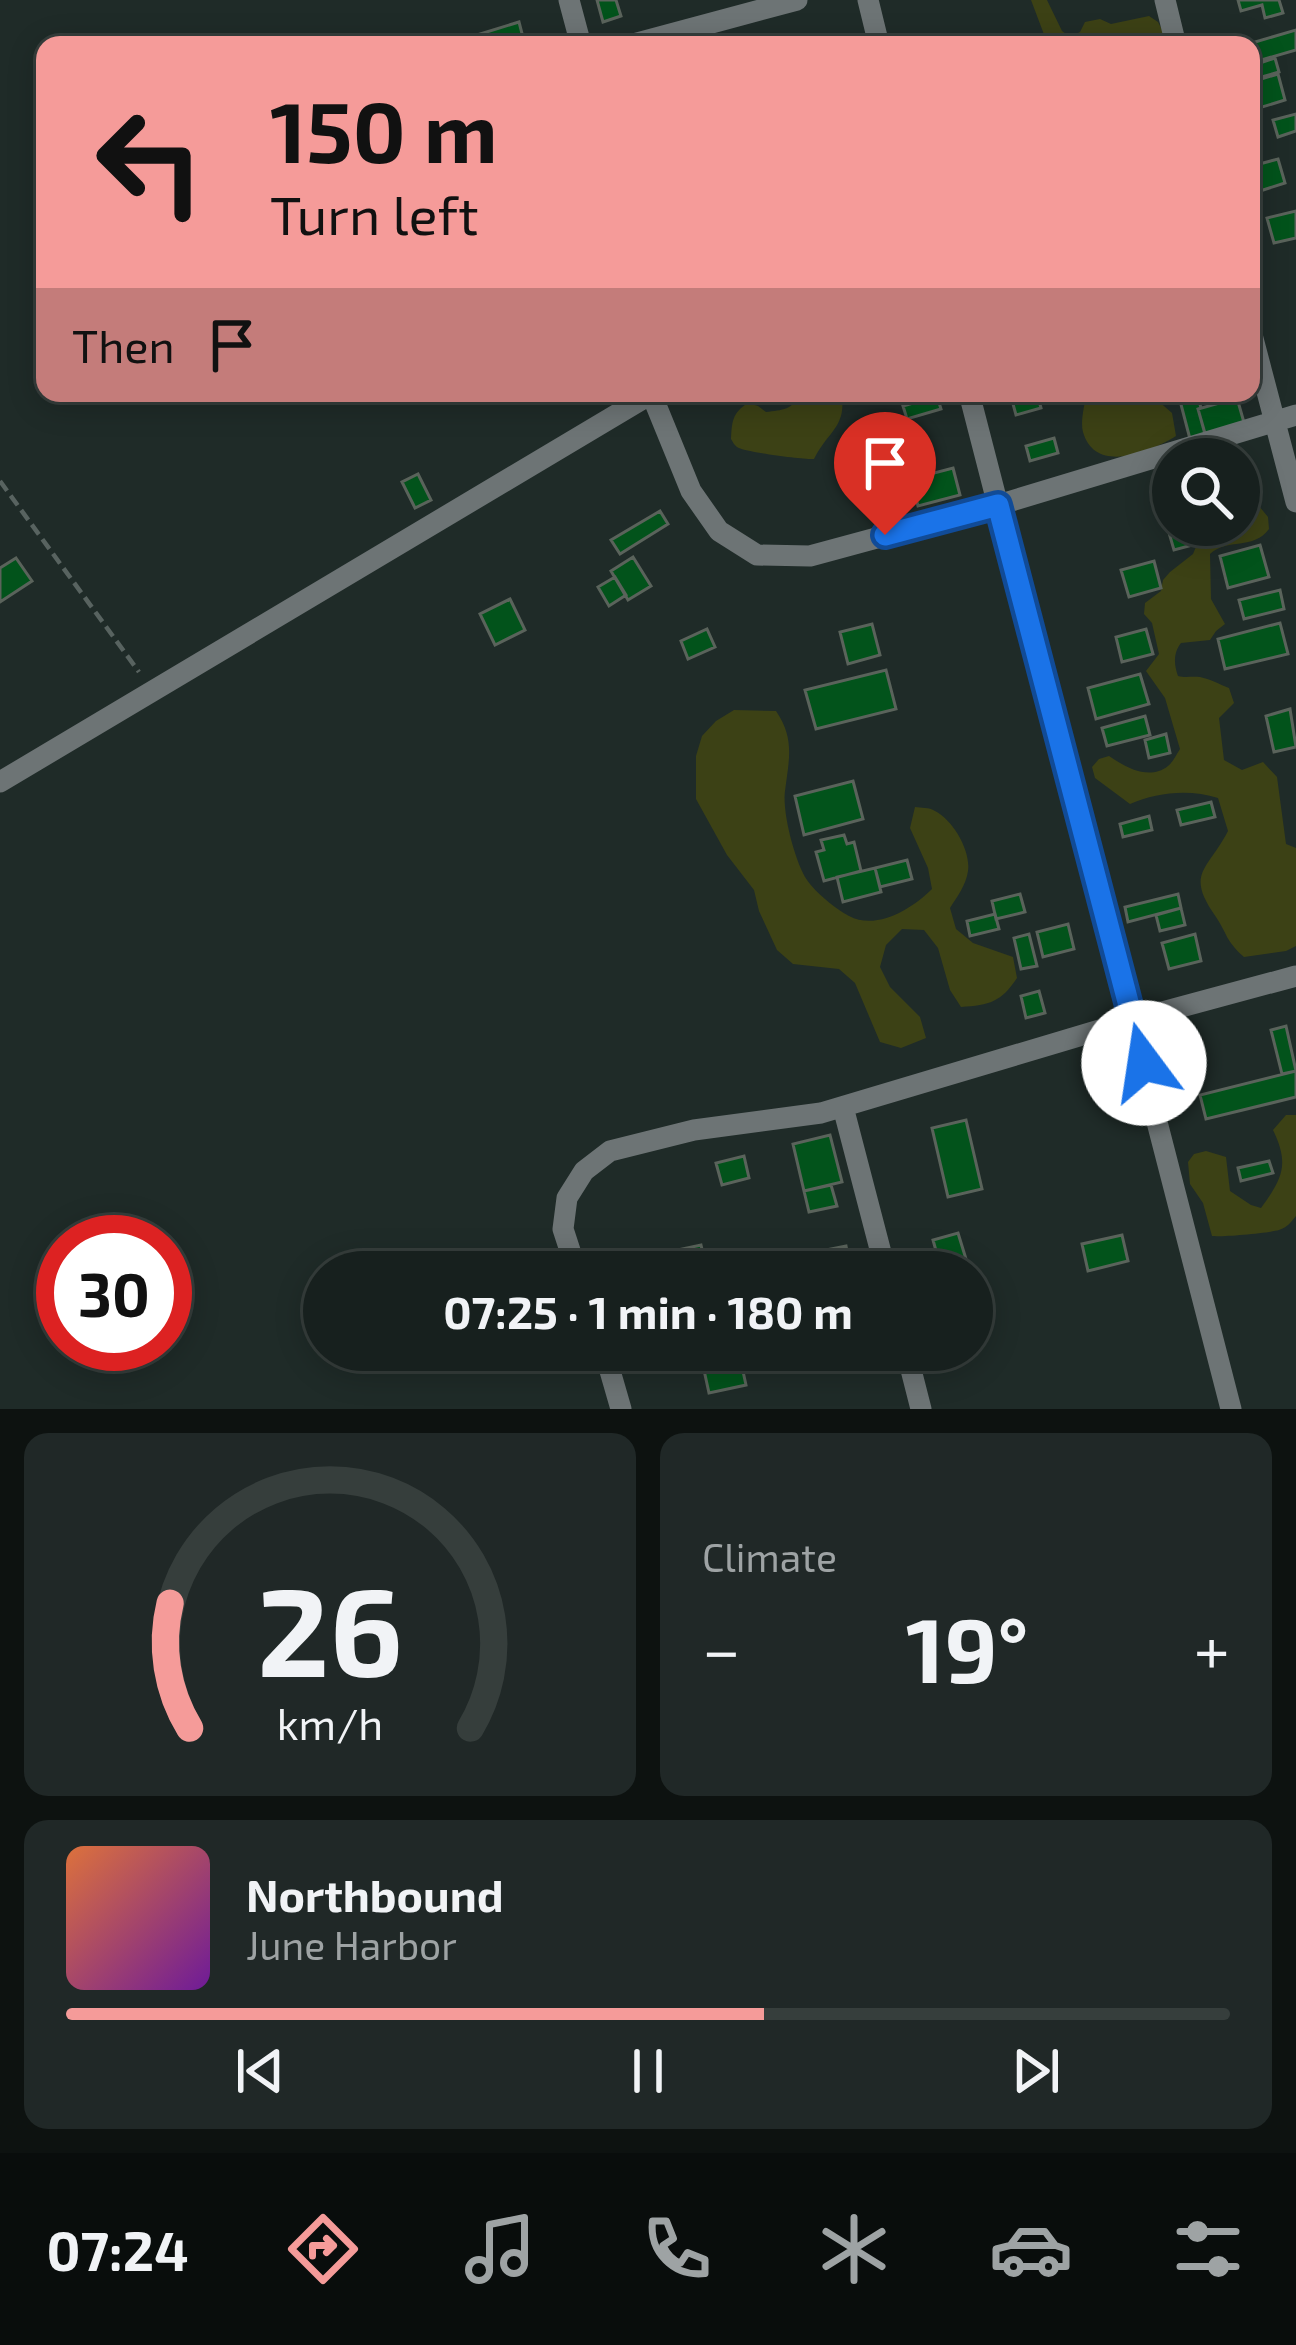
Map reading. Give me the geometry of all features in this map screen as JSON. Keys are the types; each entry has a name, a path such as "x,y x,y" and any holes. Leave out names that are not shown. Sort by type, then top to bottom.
{"street":[{"path":"568,0 578,36"},
{"path":"663,36 797,0"},
{"path":"868,0 877,36"},
{"path":"1165,0 1174,36"},
{"path":"1260,354 1285,418 1296,502"},
{"path":"0,782 638,402"},
{"path":"654,402 691,491 719,531 757,555 811,556 1285,418"},
{"path":"971,402 1232,1409"},
{"path":"570,1251 562,1229 567,1198 584,1171 610,1151 694,1130 821,1113 1296,976"},
{"path":"843,1107 881,1251"},
{"path":"610,1371 621,1409"},
{"path":"911,1371 921,1409"}],"path":[{"path":"0,481 153,691"}],"green space":[{"path":"1031,0 1047,0 1069,36 1045,36"},
{"path":"1149,16 1165,36 1072,36 1085,22 1100,19 1111,24"},
{"path":"842,402 839,421 814,459 762,453 734,444 736,414 748,403 766,412 794,403"},
{"path":"1085,402 1159,402 1172,413 1176,436 1152,438 1152,448 1139,453 1111,456 1089,445 1083,432"},
{"path":"1260,507 1268,517 1269,529 1260,537"},
{"path":"1196,546 1224,546 1210,554 1211,599 1225,624 1210,640 1181,643 1175,659 1178,676 1200,677 1229,688 1234,703 1219,718 1224,760 1242,770 1263,762 1277,777 1286,844 1296,848 1296,946 1286,951 1244,957 1230,942 1202,891 1202,873 1228,831 1218,798 1174,793 1130,804 1095,778 1092,767 1109,756 1130,768 1153,772 1168,766 1180,749 1165,698 1146,671 1159,654 1152,623 1144,614 1145,603 1161,591 1163,580"},
{"path":"734,710 776,711 782,721 789,750 785,811 798,861 816,890 849,916 883,919 905,910 932,889 910,828 915,807 933,810 948,821 964,846 968,863 965,881 950,908 956,929 973,943 1013,957 1017,978 1006,992 987,1003 961,1007 950,990 938,948 924,930 902,929 886,945 880,967 890,987 920,1017 926,1038 901,1048 880,1042 855,983 839,969 793,964 777,950 754,890 727,855 696,799 696,756 702,736"},
{"path":"1286,1115 1296,1115 1296,1216 1279,1230 1212,1236 1203,1203 1190,1184 1188,1162 1194,1154 1206,1151 1226,1157 1230,1191 1261,1208 1281,1171 1273,1130"}],"building":[{"path":"597,0 616,0 621,16 603,22"},
{"path":"1238,0 1279,0 1283,13 1265,18 1262,5 1241,11"},
{"path":"519,22 523,36 481,36"},
{"path":"1296,30 1296,50 1260,60 1260,41"},
{"path":"1275,58 1279,72 1260,77 1260,63"},
{"path":"1278,74 1285,100 1260,108 1260,79"},
{"path":"1296,114 1296,131 1278,137 1273,120"},
{"path":"1278,159 1285,183 1260,191 1260,164"},
{"path":"1296,211 1296,238 1274,243 1267,218"},
{"path":"939,402 941,409 907,419 903,406"},
{"path":"1012,402 1039,402 1041,408 1016,415"},
{"path":"1180,402 1199,402 1205,434 1190,438"},
{"path":"1238,402 1245,426 1206,437 1198,409"},
{"path":"866,427 875,456 855,463 846,434"},
{"path":"1054,438 1058,453 1030,461 1026,446"},
{"path":"953,468 960,495 918,506 911,479"},
{"path":"418,474 431,500 415,508 402,482"},
{"path":"660,511 668,524 620,554 611,540"},
{"path":"1260,545 1269,577 1228,588 1220,556"},
{"path":"633,557 651,586 628,600 611,571"},
{"path":"16,558 32,581 0,602 0,568"},
{"path":"1154,561 1161,588 1129,597 1121,570"},
{"path":"615,577 626,595 609,606 598,587"},
{"path":"1280,590 1284,609 1244,619 1239,600"},
{"path":"510,599 525,630 495,645 480,614"},
{"path":"1280,623 1288,654 1225,669 1218,639"},
{"path":"872,624 880,655 848,664 840,632"},
{"path":"707,629 715,647 688,659 681,641"},
{"path":"1146,629 1153,654 1122,662 1116,637"},
{"path":"886,670 896,709 816,729 805,690"},
{"path":"1140,674 1149,704 1096,719 1088,688"},
{"path":"1290,709 1296,747 1274,752 1266,716"},
{"path":"1145,716 1150,735 1107,746 1102,728"},
{"path":"1166,734 1170,753 1149,758 1145,740"},
{"path":"853,781 863,819 804,835 795,796"},
{"path":"1211,802 1215,817 1181,825 1177,810"},
{"path":"1149,816 1152,830 1123,837 1120,824"},
{"path":"844,835 847,844 854,842 861,871 824,881 816,852 824,850 821,840"},
{"path":"907,860 912,879 880,887 875,868"},
{"path":"875,868 881,892 843,902 837,877"},
{"path":"1020,894 1025,912 996,919 992,901"},
{"path":"1178,894 1181,908 1128,922 1125,907"},
{"path":"1181,908 1185,925 1160,931 1156,915"},
{"path":"995,914 999,929 970,936 967,921"},
{"path":"1068,924 1074,949 1043,957 1037,932"},
{"path":"1029,934 1037,966 1021,969 1014,938"},
{"path":"1195,934 1201,961 1169,969 1162,943"},
{"path":"1039,991 1045,1013 1026,1018 1021,996"},
{"path":"1286,1026 1296,1071 1282,1074 1271,1030"},
{"path":"1296,1071 1296,1097 1206,1119 1200,1095"},
{"path":"966,1120 982,1189 948,1197 932,1128"},
{"path":"830,1135 842,1182 804,1191 793,1144"},
{"path":"744,1156 749,1178 722,1185 716,1163"},
{"path":"1269,1161 1273,1173 1241,1181 1238,1168"},
{"path":"831,1185 837,1206 809,1212 804,1191"},
{"path":"958,1233 964,1251 936,1251 933,1240"},
{"path":"1122,1235 1128,1261 1088,1271 1082,1244"},
{"path":"704,1371 743,1371 746,1385 709,1393"}],"route":[{"path":"885,535 998,505 1144,1063"}]}
